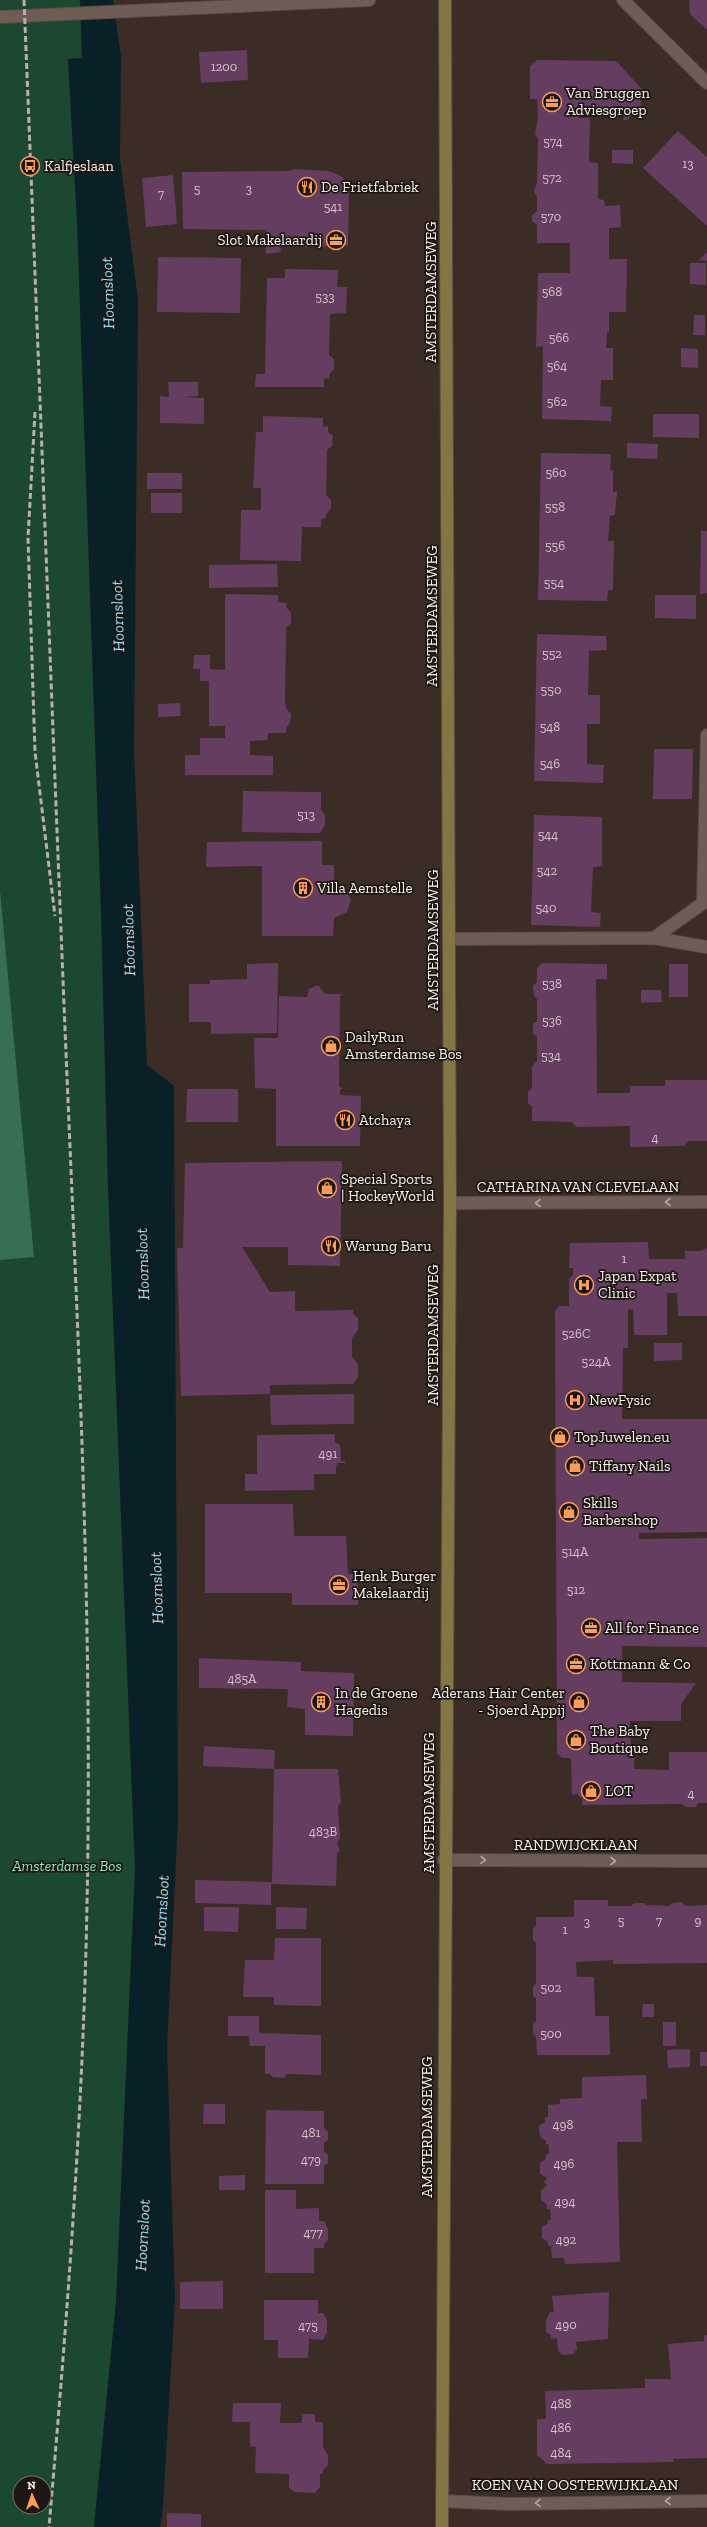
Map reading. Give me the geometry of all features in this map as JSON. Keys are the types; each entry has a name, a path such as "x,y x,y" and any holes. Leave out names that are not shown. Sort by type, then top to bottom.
{"main road":[{"name":"AMSTERDAMSEWEG","path":"442,2527 444,1860 450,1203 444,0"}],"street":[{"path":"0,17 369,0"},
{"path":"623,0 707,83"},
{"path":"654,938 703,903 707,735"},
{"path":"449,940 654,938 707,947"},
{"name":"CATHARINA VAN CLEVELAAN","path":"450,1203 707,1202"},
{"name":"RANDWIJCKLAAN","path":"444,1860 707,1861"},
{"name":"KOEN VAN OOSTERWIJKLAAN","path":"442,2501 509,2504 707,2501"}],"green space":[{"name":"Amsterdamse Bos","path":"0,0 80,0 82,58 68,60 77,221 101,911 108,1187 135,1870 116,2302 94,2527 0,2527"},
{"path":"0,890 34,1257 0,1260"}],"water":[{"name":"Hoornsloot","path":"80,0 113,0 121,56 120,158 138,300 134,751 147,1065 174,1086 178,1819 167,2047 175,2299 163,2507 160,2527 94,2527 116,2302 135,1870 108,1187 101,911 77,221 68,59 82,58"}],"building":[{"path":"689,0 707,0 707,30 690,14"},
{"path":"247,50 248,80 201,83 199,52"},
{"path":"537,60 616,61 641,88 641,107 627,120 623,120 624,116 600,116 600,108 579,107 579,118 590,118 589,162 598,163 598,199 604,200 605,206 620,205 621,227 609,228 609,259 627,259 626,312 609,312 609,332 607,332 606,348 613,348 613,380 601,380 600,406 612,407 611,421 542,419 543,346 536,347 538,273 570,273 570,243 537,243 537,225 532,221 532,215 537,211 537,197 534,191 537,182 538,139 535,134 538,118 537,99 530,99 530,66"},
{"path":"678,131 707,157 707,226 643,168"},
{"path":"612,150 633,150 633,164 612,163"},
{"path":"293,169 329,171 341,176 349,185 348,246 280,247 281,252 266,254 266,230 183,229 182,172 292,171"},
{"path":"173,175 177,224 146,227 142,178"},
{"path":"707,252 707,261 699,260"},
{"path":"158,257 241,258 240,313 157,312"},
{"path":"690,263 706,263 706,285 690,284"},
{"path":"285,269 338,270 337,287 347,287 346,313 330,314 329,355 334,359 334,369 329,374 329,379 324,378 324,387 255,387 256,374 265,374 267,278 285,278"},
{"path":"694,315 705,315 705,335 693,335"},
{"path":"681,348 698,349 698,368 681,367"},
{"path":"168,382 198,382 198,396 184,397 204,398 204,424 160,423 160,396 169,397"},
{"path":"653,414 699,414 699,438 653,437"},
{"path":"263,416 323,418 323,427 328,426 328,432 333,436 332,446 327,450 326,495 331,500 331,509 326,514 326,518 321,519 321,527 302,527 301,561 240,560 241,510 261,510 261,488 253,488 256,432 263,432"},
{"path":"627,443 658,444 657,459 627,458"},
{"path":"541,453 611,454 610,470 613,470 613,492 617,491 615,515 610,516 608,541 614,541 613,590 608,590 607,601 538,600"},
{"path":"147,473 182,473 182,489 147,489"},
{"path":"151,493 182,493 182,513 151,513"},
{"path":"701,531 707,531 707,593 700,594"},
{"path":"277,564 278,587 209,588 209,565"},
{"path":"225,594 278,595 278,602 287,603 286,607 291,613 291,623 286,628 285,703 286,708 291,714 290,723 286,728 286,733 268,733 267,740 250,741 250,755 273,756 273,775 185,775 185,755 200,755 200,738 225,738 225,726 209,726 209,681 200,681 200,669 193,669 194,655 210,655 210,669 225,670"},
{"path":"655,595 696,595 696,619 655,618"},
{"path":"537,634 606,636 607,650 589,651 588,695 600,695 600,724 587,724 587,764 604,765 603,783 534,781"},
{"path":"180,703 181,716 158,717 158,704"},
{"path":"654,749 693,749 692,799 653,799"},
{"path":"243,791 321,792 321,810 325,815 325,825 320,833 242,832"},
{"path":"534,815 602,817 602,866 593,867 591,912 601,913 600,927 531,925"},
{"name":"Villa Aemstelle","path":"322,841 322,865 334,865 334,884 344,887 351,900 347,912 334,918 333,936 262,936 262,866 206,867 207,842"},
{"path":"278,963 277,1033 211,1034 211,1022 189,1022 189,984 210,984 210,980 247,979 247,964"},
{"path":"542,963 607,964 607,979 596,979 597,1093 630,1093 630,1086 665,1086 665,1080 707,1080 707,1141 689,1141 684,1146 630,1147 630,1126 576,1127 572,1122 532,1121 532,1106 528,1103 528,1092 532,1088 532,1066 537,1061 537,1037 533,1034 533,1024 537,1021 537,999 534,996 533,986 537,982 537,968"},
{"path":"669,964 688,964 688,997 669,997"},
{"path":"318,985 325,994 343,994 340,996 339,1086 343,1089 340,1089 340,1095 361,1096 360,1146 276,1146 276,1089 255,1088 254,1038 278,1038 279,996 307,997 309,989"},
{"path":"641,990 661,990 662,1002 641,1003"},
{"path":"187,1089 238,1089 238,1122 186,1122"},
{"path":"342,1161 340,1266 288,1265 288,1247 242,1247 270,1292 295,1291 295,1311 353,1310 353,1314 358,1318 358,1330 352,1338 352,1357 358,1364 358,1377 353,1384 270,1385 270,1394 181,1396 177,1248 183,1248 185,1163"},
{"path":"648,1242 649,1259 685,1259 685,1251 701,1251 707,1248 707,1316 678,1316 677,1293 667,1293 667,1335 634,1335 633,1309 628,1310 628,1348 623,1348 622,1419 707,1419 707,1532 639,1533 639,1539 707,1538 707,1647 622,1646 622,1682 696,1683 681,1704 681,1721 630,1721 631,1754 635,1754 634,1769 669,1770 669,1752 707,1752 707,1803 698,1803 696,1807 686,1807 682,1804 582,1805 582,1799 577,1794 572,1795 571,1758 562,1758 557,1754 555,1311 559,1306 569,1306 569,1279 573,1275 573,1268 569,1268 570,1243"},
{"path":"654,1343 682,1343 682,1360 654,1361"},
{"path":"354,1394 354,1424 271,1425 270,1395"},
{"path":"335,1434 335,1442 340,1445 341,1461 345,1461 345,1463 338,1463 336,1466 336,1474 314,1474 314,1490 245,1491 245,1474 257,1474 257,1435"},
{"path":"205,1504 293,1504 294,1536 346,1536 348,1574 358,1574 358,1605 292,1605 292,1593 205,1593"},
{"name":"In de Groene Hagedis","path":"199,1658 301,1662 301,1671 354,1673 353,1736 305,1735 305,1709 287,1707 288,1689 199,1688"},
{"path":"204,1746 275,1750 274,1769 203,1766"},
{"path":"274,1769 338,1769 341,1803 338,1806 340,1839 337,1842 340,1851 337,1853 336,1886 271,1884 271,1905 195,1903 195,1880 272,1882"},
{"path":"574,1900 608,1900 608,1906 631,1906 634,1903 644,1903 647,1905 669,1906 672,1903 682,1902 685,1906 707,1905 707,1963 613,1964 613,1960 576,1962 577,1977 594,1977 595,2016 609,2016 610,2055 537,2055 536,2037 533,2034 533,2024 536,2021 536,1998 533,1996 533,1986 536,1983 536,1943 533,1940 533,1929 536,1926 536,1917 574,1917"},
{"path":"204,1907 239,1907 238,1932 204,1931"},
{"path":"276,1907 307,1908 306,1929 276,1929"},
{"path":"275,1938 321,1938 321,2006 274,2005 274,1997 243,1997 245,1960 274,1960"},
{"path":"643,2004 654,2004 654,2017 642,2017"},
{"path":"228,2016 259,2016 259,2033 321,2035 321,2075 287,2074 284,2078 272,2077 270,2074 265,2074 265,2046 250,2046 249,2036 228,2036"},
{"path":"663,2022 676,2022 676,2046 663,2046"},
{"path":"690,2049 690,2067 668,2068 667,2050"},
{"path":"700,2052 707,2052 707,2066 700,2066"},
{"path":"646,2075 647,2099 641,2099 642,2142 617,2142 620,2262 565,2264 564,2258 552,2258 551,2246 548,2246 548,2242 542,2238 542,2227 548,2223 548,2220 551,2220 550,2209 547,2209 547,2205 541,2200 541,2190 547,2185 544,2182 547,2178 540,2174 540,2163 546,2159 546,2154 549,2154 549,2144 546,2145 546,2141 540,2137 539,2126 545,2122 545,2117 548,2117 548,2105 560,2104 560,2099 582,2098 582,2077"},
{"path":"204,2104 225,2104 225,2124 203,2124"},
{"path":"266,2110 324,2111 324,2128 328,2132 328,2140 324,2143 324,2151 328,2155 328,2163 324,2166 324,2184 265,2184"},
{"path":"245,2175 245,2190 219,2190 219,2176"},
{"path":"265,2190 296,2190 296,2209 319,2208 319,2221 324,2221 328,2229 328,2240 324,2245 324,2248 314,2248 314,2273 265,2273"},
{"path":"223,2281 223,2309 180,2309 180,2282"},
{"path":"609,2292 608,2339 576,2342 577,2349 573,2354 563,2355 558,2351 557,2338 551,2339 551,2335 546,2332 546,2320 550,2312 554,2312 552,2296"},
{"path":"264,2300 318,2300 318,2313 323,2313 327,2320 327,2332 323,2340 309,2339 308,2358 278,2358 278,2340 264,2340"},
{"path":"707,2335 707,2458 673,2459 674,2462 547,2464 537,2455 537,2419 546,2419 545,2391 645,2388 645,2379 671,2379 668,2344 704,2341 704,2336"},
{"path":"233,2403 281,2403 280,2423 302,2423 302,2414 315,2414 315,2422 323,2422 323,2447 328,2455 328,2465 323,2470 323,2474 320,2474 320,2487 315,2493 294,2492 289,2487 289,2474 255,2473 256,2447 250,2446 250,2422 232,2422"},
{"path":"167,2513 201,2514 201,2527 167,2527"}],"railway":[{"path":"24,0 79,1358 88,1686 87,1905 82,2061 68,2294 49,2527"},
{"path":"35,412 28,538 35,752 55,916"}],"place":[{"name":"Van Bruggen Adviesgroep","path":"552,102"},
{"name":"Kalfjeslaan","path":"30,166"},
{"name":"De Frietfabriek","path":"307,187"},
{"name":"Slot Makelaardij","path":"336,240"},
{"name":"Villa Aemstelle","path":"303,888"},
{"name":"DailyRun Amsterdamse Bos","path":"331,1046"},
{"name":"Atchaya","path":"345,1120"},
{"name":"Special Sports | HockeyWorld","path":"327,1188"},
{"name":"Warung Baru","path":"331,1246"},
{"name":"Japan Expat Clinic","path":"584,1285"},
{"name":"NewFysic","path":"575,1400"},
{"name":"TopJuwelen.eu","path":"560,1437"},
{"name":"Tiffany Nails","path":"575,1466"},
{"name":"Skills Barbershop","path":"569,1512"},
{"name":"Henk Burger Makelaardij","path":"339,1585"},
{"name":"All for Finance","path":"591,1628"},
{"name":"Kottmann & Co","path":"576,1664"},
{"name":"In de Groene Hagedis","path":"321,1702"},
{"name":"Aderans Hair Center - Sjoerd Appij","path":"579,1702"},
{"name":"The Baby Boutique","path":"576,1740"},
{"name":"LOT","path":"591,1791"}]}
